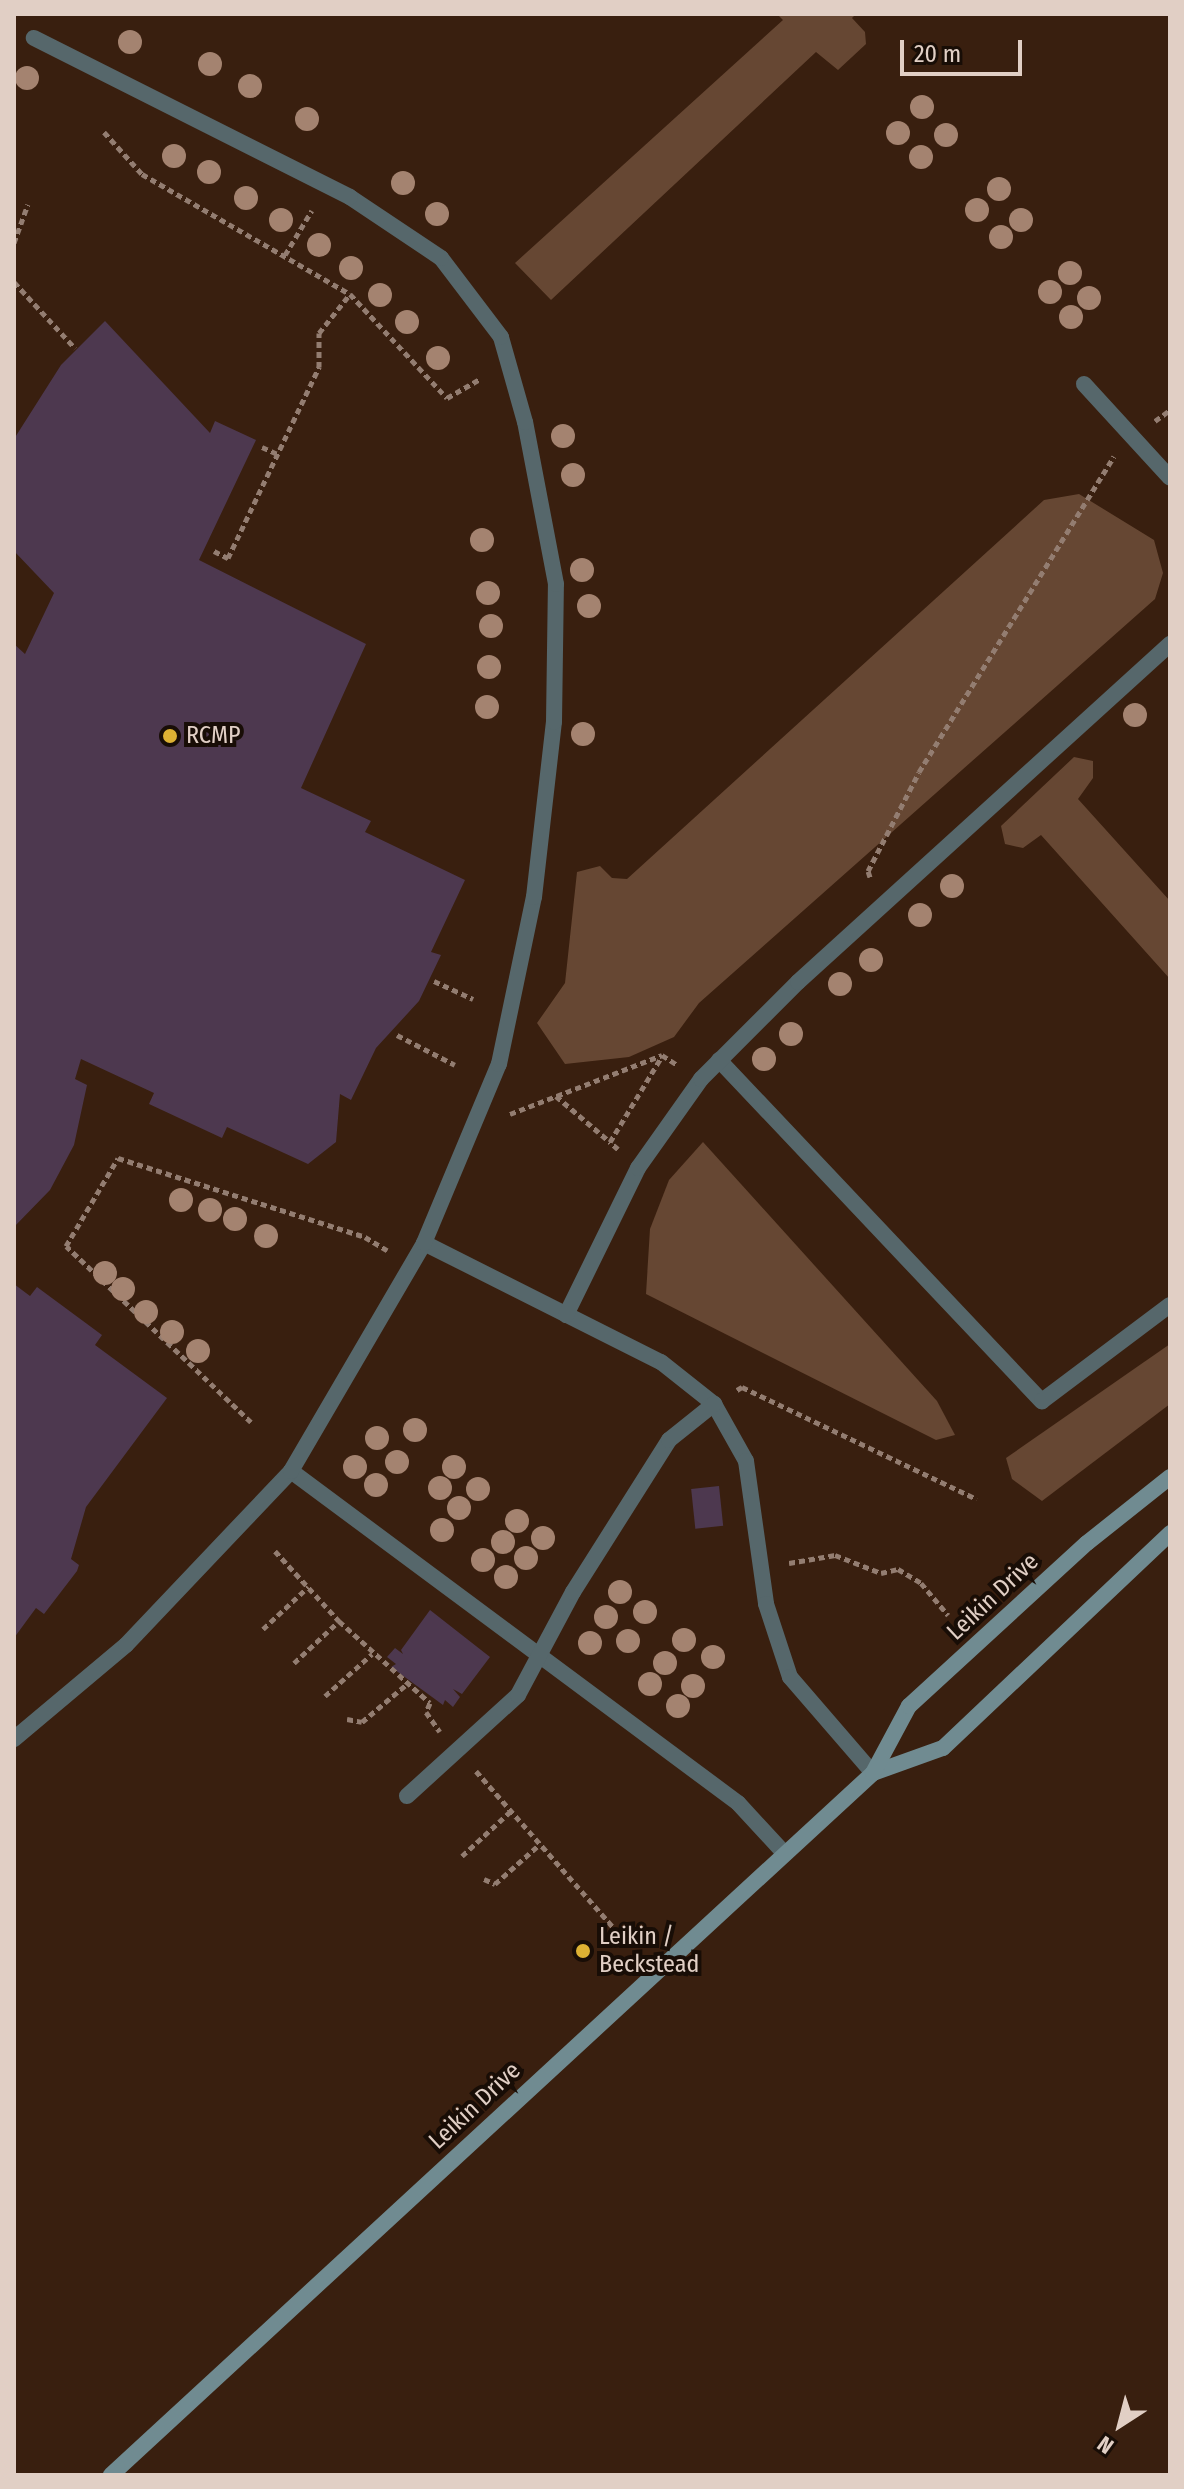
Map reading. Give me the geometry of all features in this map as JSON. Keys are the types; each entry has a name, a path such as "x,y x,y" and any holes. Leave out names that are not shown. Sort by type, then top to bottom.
{"street":[{"name":"Leikin Drive","path":"111,2475 873,1773 909,1706 1087,1543 1170,1477"},
{"name":"Leikin Drive","path":"873,1773 943,1748 1170,1533"}],"lane":[{"path":"14,1739 126,1645 291,1471 424,1243 499,1064 534,897 554,722 556,584 525,422 501,337 441,258 326,184 34,38"},
{"path":"1084,384 1170,478"},
{"path":"566,1315 638,1168 701,1079 883,905 1170,644"},
{"path":"719,1060 1042,1401 1170,1305"},
{"path":"424,1243 661,1362 714,1404 746,1461 776,1644 790,1677 873,1773"},
{"path":"407,1796 518,1695 537,1656 669,1440 714,1404"},
{"path":"291,1471 738,1803 785,1854"}],"path":[{"path":"104,132 142,174 350,294 447,398 480,379"},
{"path":"285,255 326,184"},
{"path":"14,243 28,204"},
{"path":"14,282 75,348"},
{"path":"214,551 228,558 319,367 319,333 350,294"},
{"path":"883,905 868,871 919,772 1102,469 1132,437 1170,410"},
{"path":"262,447 278,454"},
{"path":"434,981 473,999"},
{"path":"397,1035 455,1065"},
{"path":"662,1055 701,1079"},
{"path":"510,1114 662,1055"},
{"path":"610,1142 662,1055"},
{"path":"555,1096 638,1168"},
{"path":"251,1422 66,1246 118,1158 365,1237 412,1264"},
{"path":"714,1404 742,1387 977,1499"},
{"path":"275,1551 372,1654 430,1703 426,1712 621,1936"},
{"path":"761,1566 835,1555 881,1573 898,1569 921,1583 948,1615"},
{"path":"263,1629 308,1587"},
{"path":"294,1663 339,1621"},
{"path":"325,1696 372,1654"},
{"path":"347,1719 362,1722 407,1684"},
{"path":"462,1856 511,1811"},
{"path":"484,1879 495,1884 540,1844"}],"shaded area":[{"path":"777,14 856,14 852,18 865,32 866,44 838,70 816,52 551,300 515,263 783,20"},
{"path":"1079,494 1154,540 1163,573 1155,599 699,1003 674,1037 629,1057 565,1064 537,1023 565,983 577,872 600,866 612,878 627,879 1044,500"},
{"path":"1074,757 1093,761 1093,778 1078,799 1170,901 1170,979 1041,835 1023,848 1005,844 1001,826"},
{"path":"703,1142 937,1401 955,1435 936,1440 646,1294 650,1229 669,1180"},
{"path":"1170,1344 1170,1404 1042,1501 1012,1479 1006,1458"}],"building":[{"name":"RCMP","path":"105,321 210,433 215,421 256,440 199,560 366,644 301,788 371,821 365,832 465,880 431,952 441,955 419,1001 376,1048 351,1100 340,1094 336,1142 308,1164 227,1127 222,1138 149,1104 154,1093 81,1059 75,1079 87,1085 74,1145 50,1190 14,1227 14,644 25,654 54,593 14,551 14,439 61,365"},
{"path":"14,1284 30,1296 37,1287 102,1335 95,1345 167,1398 86,1507 71,1559 79,1565 77,1571 44,1614 36,1608 14,1638"},
{"path":"719,1486 723,1526 695,1529 691,1489"},
{"path":"430,1610 490,1657 462,1694 453,1689 460,1697 453,1707 445,1700 443,1705 391,1667 396,1664 387,1657 395,1648 403,1654 401,1650"}],"place":[{"name":"RCMP","path":"170,736"},
{"name":"Leikin / Beckstead","path":"583,1951"}]}
